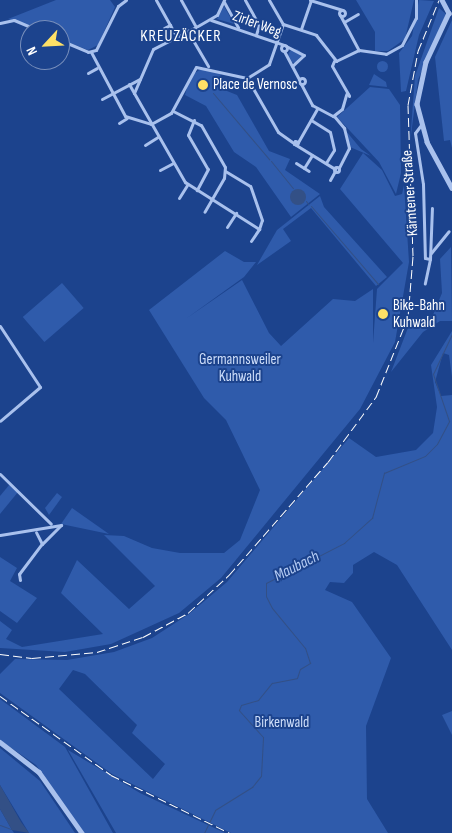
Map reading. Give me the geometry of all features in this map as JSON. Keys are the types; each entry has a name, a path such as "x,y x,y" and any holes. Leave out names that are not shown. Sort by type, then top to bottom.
{"street":[{"path":"91,52 102,43 119,1 126,0"},
{"path":"156,0 176,36"},
{"path":"181,0 196,27"},
{"path":"245,0 259,25 256,36"},
{"path":"269,0 283,24 316,35 334,61"},
{"path":"301,29 310,0 343,10 345,14 340,15 359,50"},
{"path":"334,116 342,109 347,94 332,66 334,61 359,50 386,54 402,45 416,18 416,0"},
{"path":"442,0 451,9 421,77 417,104 421,124 452,188"},
{"path":"211,20 224,1 238,28"},
{"path":"344,22 358,14"},
{"name":"Zirler Weg","path":"134,93 153,50 187,30 211,20 238,28 304,55 292,66"},
{"path":"0,23 20,22"},
{"path":"247,78 271,62 283,24"},
{"path":"164,28 170,25"},
{"path":"187,30 208,66"},
{"path":"70,44 91,52 97,68 127,118 151,124 173,111 190,71 208,66 247,78 278,132 336,170"},
{"name":"Zirler Weg","path":"285,46 284,51 299,79 304,80 301,84 317,109"},
{"path":"88,73 97,68"},
{"path":"102,99 140,78"},
{"path":"129,84 173,163 188,185 258,229"},
{"path":"296,144 317,109 334,116 342,124 349,145 330,180"},
{"path":"173,111 194,120 225,171 250,186 261,216 258,229 251,241"},
{"path":"119,124 127,118"},
{"path":"194,120 188,135 208,169 197,190"},
{"path":"311,120 327,128 333,141 334,150 326,163"},
{"name":"Kärntener Straße","path":"421,124 415,133 423,189 425,258 430,259"},
{"path":"145,145 158,137"},
{"path":"304,168 312,155"},
{"path":"160,170 173,163"},
{"path":"296,163 310,171"},
{"path":"204,212 225,171"},
{"path":"179,198 188,185"},
{"name":"Kärntener Straße","path":"425,283 431,254 432,208"},
{"path":"227,227 236,214"},
{"name":"Kärntener Straße","path":"431,254 449,231"},
{"path":"0,326 40,388 0,420"},
{"path":"0,474 51,524"},
{"path":"0,535 36,532 51,524 61,525 23,567 20,580"},
{"path":"36,532 42,544"},
{"path":"0,742 39,772 79,831"}],"green space":[{"path":"56,0 110,0 115,7 98,45 88,50 70,43 70,20 20,20 20,23 8,19"},
{"path":"356,0 414,0 405,39 388,51 375,51 375,32"},
{"path":"419,0 434,1 419,35 406,91 401,92 399,53 412,36"},
{"path":"224,6 234,24 217,19"},
{"path":"439,8 446,14 418,80 410,143 415,76"},
{"path":"452,20 452,148 450,140 444,141 435,57"},
{"path":"295,49 300,51 302,56 300,61 295,63 290,61 288,56 290,51"},
{"path":"382,60 388,66 382,72 376,66"},
{"path":"201,69 221,73 217,87 237,95 269,151 290,159 285,170 320,194 291,217 256,167 234,152 206,106 185,95 190,76"},
{"path":"374,74 386,82 387,87 369,85"},
{"path":"370,87 389,89 400,105 401,173 396,194 379,162 337,117"},
{"path":"346,131 361,149 371,156 350,147"},
{"name":"Germannsweiler Kuhwald","path":"363,153 382,170 395,196 402,194 404,185 409,262 395,342 360,409 221,578 179,613 111,644 65,652 0,648 0,621 12,630 6,639 22,647 103,634 61,593 77,560 129,609 155,586 104,535 124,536 152,548 180,553 224,553 240,540 260,490 226,420 204,398 149,310 225,251 244,262 256,262 244,277 187,318 242,280 269,333 281,346 333,299 355,301 373,289 373,343 377,289 403,263 340,189"},
{"path":"320,196 324,207 387,277 376,286 311,208 283,229 291,241 257,265 277,230"},
{"path":"451,247 452,321 440,321 423,332 391,372 411,320 421,323 433,315 442,293 440,259"},
{"path":"62,283 84,308 44,342 23,317"},
{"name":"Birkenwald","path":"452,331 452,377 449,355 443,353 435,382 441,396 452,395 452,650 397,565 374,552 353,565 353,573 344,583 330,582 325,590 352,602 391,658 366,726 367,799 388,833 231,833 112,774 0,693 0,674 15,659 67,660 114,652 152,638 189,614 227,582 349,438 376,457 416,450 433,433 437,407 431,365","holes":["73,670 85,674 137,725 132,733 165,764 153,779 59,689"]},
{"path":"10,484 18,492 0,514 0,496"},
{"path":"57,493 62,497 49,515 45,508"},
{"path":"72,508 109,534 61,524"},
{"path":"0,557 17,568 10,581 37,598 17,623 0,611"},
{"path":"0,699 65,747 113,833 84,833 36,765 0,740"},
{"path":"452,711 452,735 442,715"},
{"path":"0,748 40,781 75,833 29,833 0,785"},
{"path":"68,750 140,793 225,833 116,833"},
{"path":"0,809 12,830 14,833 0,833"}],"shaded area":[{"path":"295,189 301,189 306,194 304,203 295,205 290,200 290,194"},
{"path":"0,785 29,833 12,830 0,809"}],"waterway":[{"path":"213,93 269,159"},
{"path":"271,161 293,188"},
{"path":"311,206 378,284"},
{"name":"Maubach","path":"204,833 215,810 252,787 261,776 263,737 239,710 241,705 258,700 272,683 297,678 300,669 310,663 305,648 272,608 266,596 266,583 344,543 372,518 384,473 425,456 437,444 449,421 433,374 452,334"},
{"path":"0,825 11,829"}],"railway":[{"path":"0,654 32,658 97,652 143,637 188,613 229,575 328,462 376,397 408,317 413,256 408,105 418,51 439,0"},
{"path":"0,696 111,775 230,833"}],"place":[{"name":"Place de Vernosc","path":"203,85"},
{"name":"Bike-Bahn Kuhwald","path":"383,314"}],"district":[{"name":"KREUZÄCKER","path":"181,37"}]}
